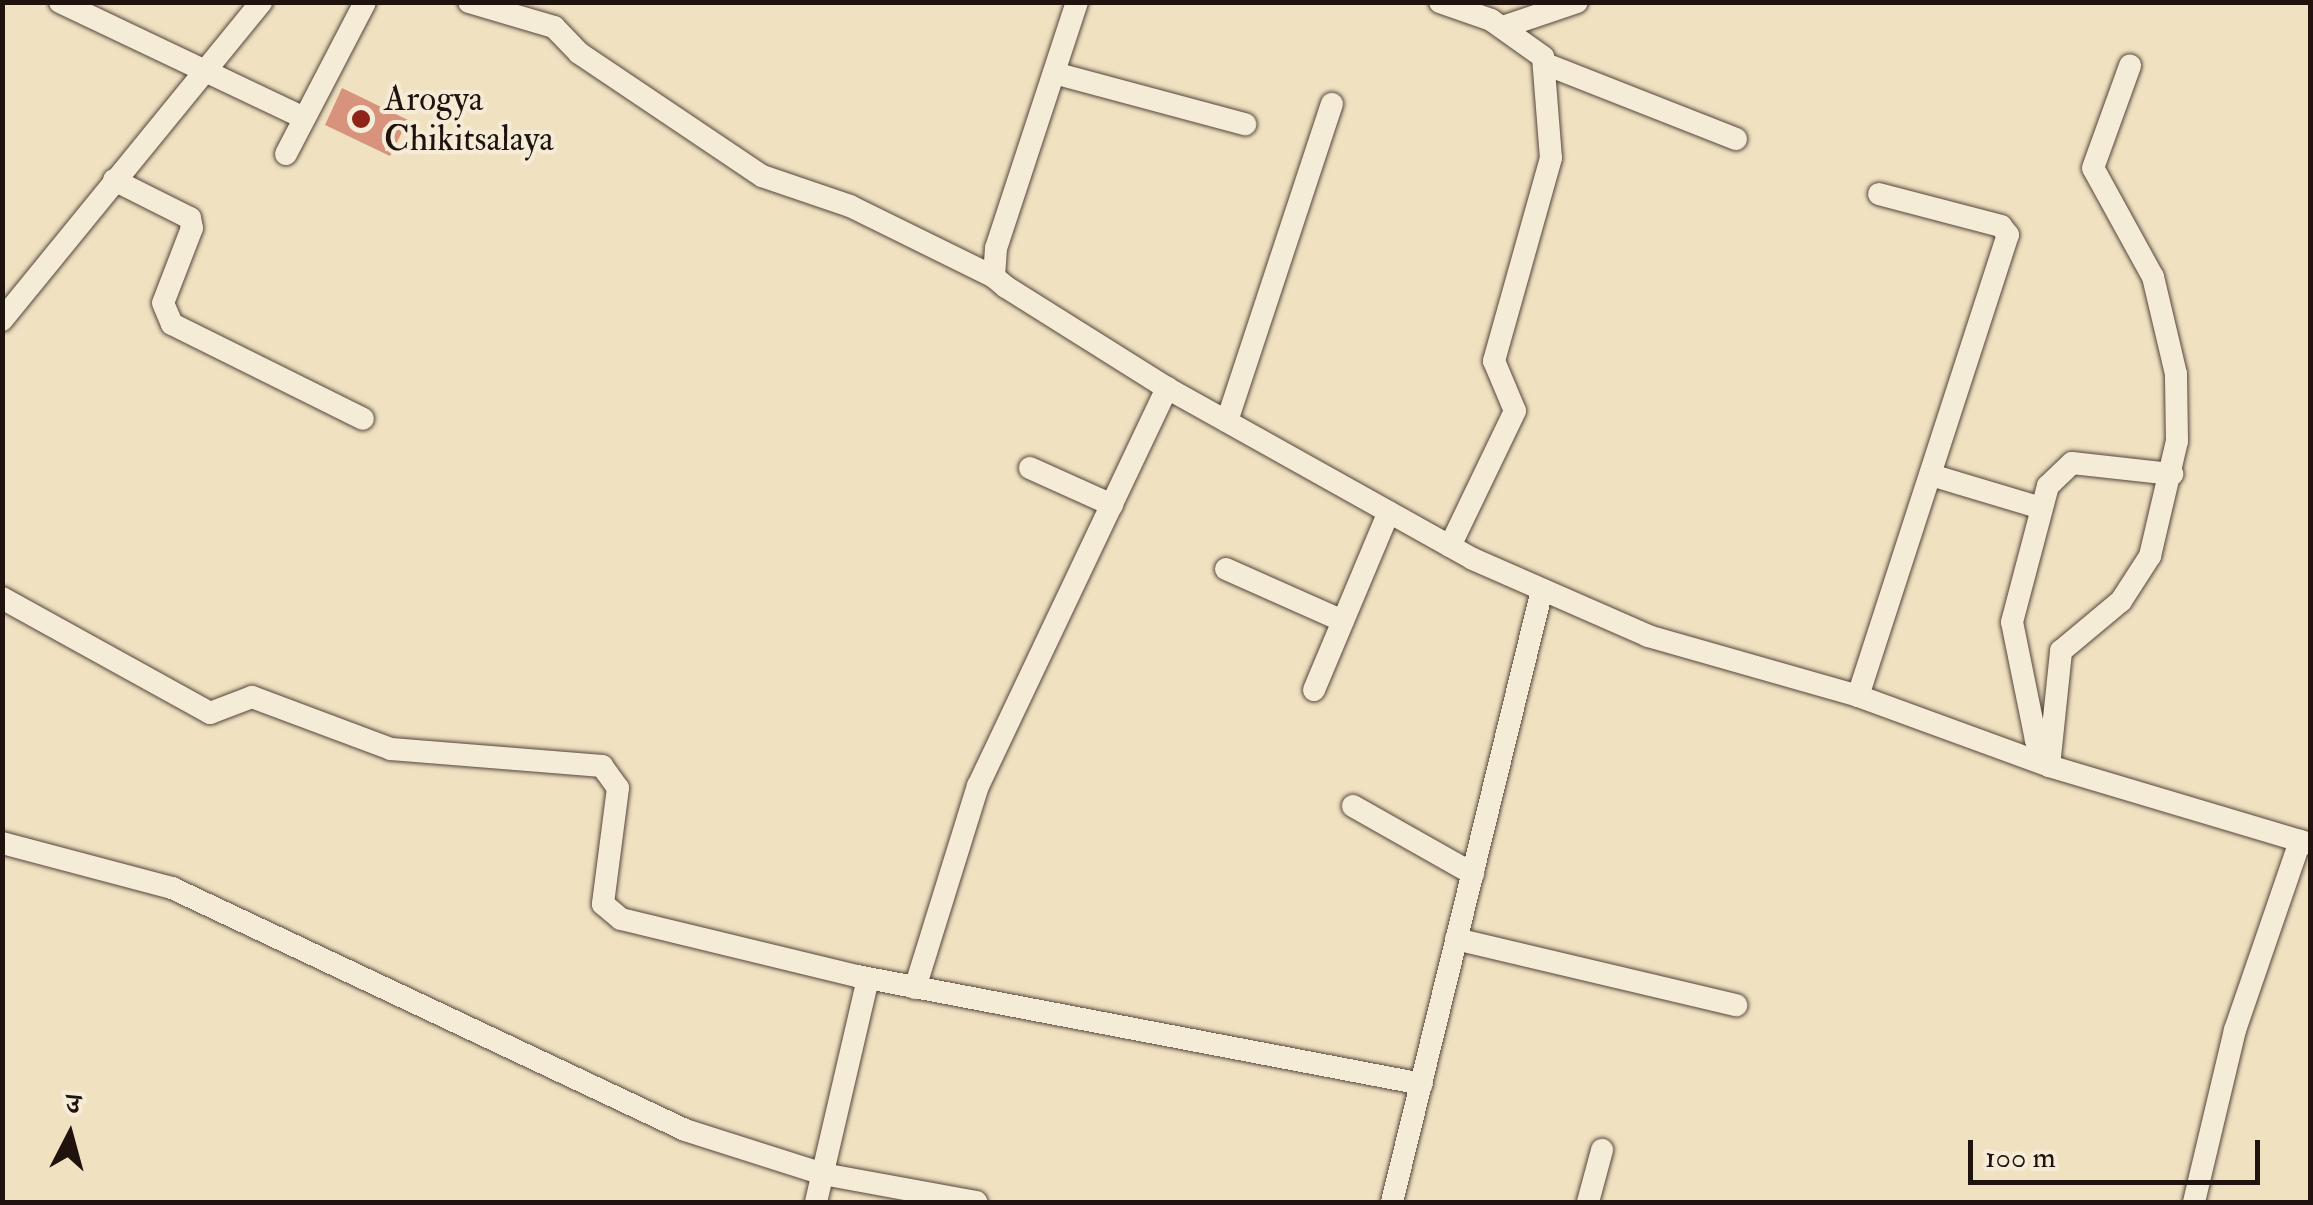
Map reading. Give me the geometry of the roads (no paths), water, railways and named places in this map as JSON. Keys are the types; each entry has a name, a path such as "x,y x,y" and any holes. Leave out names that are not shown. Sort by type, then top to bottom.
{"street":[{"path":"60,2 304,118"},
{"path":"2,320 261,2"},
{"path":"286,154 365,2"},
{"path":"469,2 554,27 579,54 762,176 850,206 994,277 1167,388 1450,546 1542,590 1684,648 1858,696 2305,842 2235,1030 2194,1202"},
{"path":"994,277 996,248 1077,2"},
{"path":"1440,2 1503,27 1548,65 1736,138"},
{"path":"1503,27 1578,2"},
{"path":"1450,546 1515,411 1494,362 1551,168 1542,110 1548,65"},
{"path":"2049,760 2061,651 2132,587 2150,556 2172,474 2178,407 2168,330 2153,276 2094,168 2130,66"},
{"path":"1054,74 1245,124"},
{"path":"1227,422 1332,104"},
{"path":"114,180 190,218 192,228 164,303 172,324 362,418"},
{"path":"1858,696 2008,235 2001,226 1878,194"},
{"path":"915,988 978,786 1167,388"},
{"path":"2049,760 2036,740 2012,622 2041,508 2058,470 2072,463 2172,474"},
{"path":"1030,468 1112,505"},
{"path":"1931,475 2041,508"},
{"path":"1314,690 1390,512"},
{"path":"1226,569 1343,621"},
{"path":"1392,1202 1542,590"},
{"path":"2,598 210,713 252,697 391,750 602,766 618,788 602,882 608,913 915,988 1422,1084"},
{"path":"1353,806 1472,874"},
{"path":"2,843 172,888 686,1130 823,1174 976,1202"},
{"path":"1456,939 1736,1004"},
{"path":"816,1202 868,978"},
{"path":"1588,1202 1602,1150"}],"place":[{"name":"Arogya Chikitsalaya","path":"361,119"}]}
